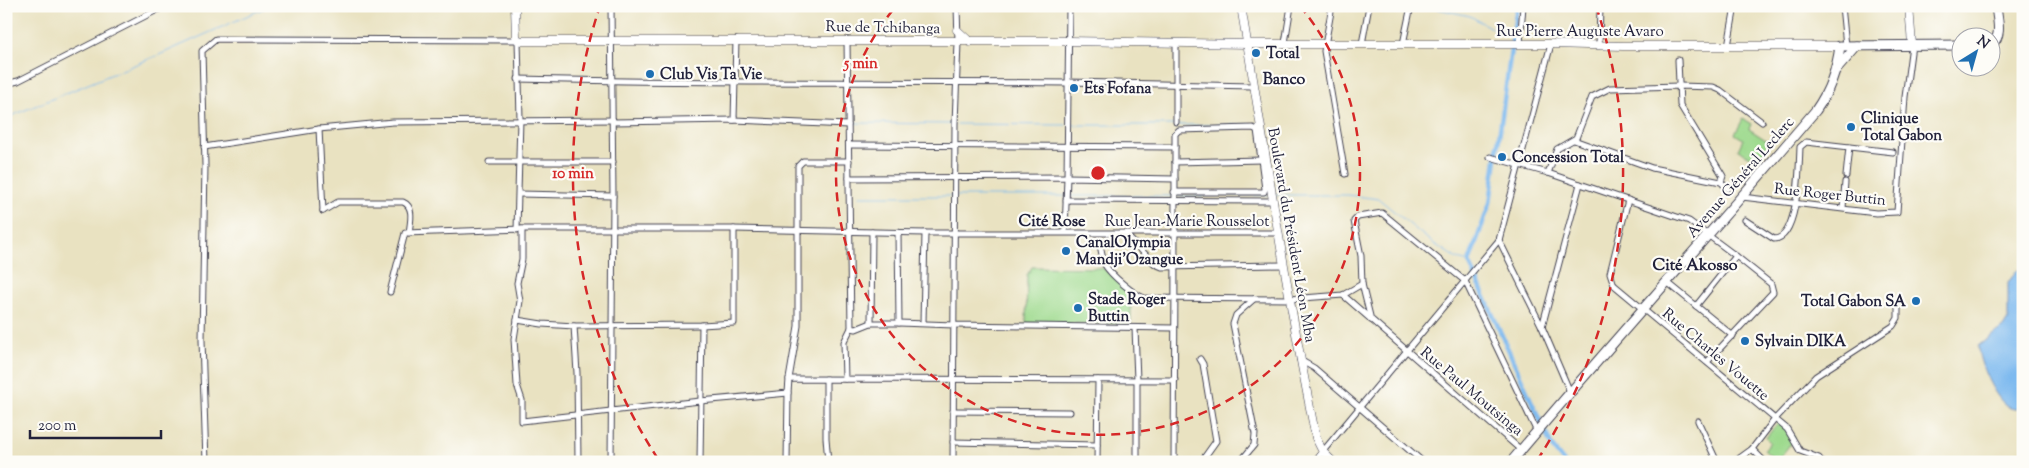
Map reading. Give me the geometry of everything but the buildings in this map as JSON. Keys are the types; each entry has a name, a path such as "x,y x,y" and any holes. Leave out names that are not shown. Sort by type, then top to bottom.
{"main road":[{"path":"1996,6 1998,28"},
{"name":"Rue Pierre Auguste Avaro","path":"1843,46 1952,45"},
{"path":"1837,69 1843,46"},
{"path":"1837,69 1857,46"},
{"name":"Avenue Général Leclerc","path":"1511,462 1816,110 1828,90 1837,69"}],"street":[{"path":"6,84 18,81 164,6"},
{"path":"515,6 515,30 518,40 520,120 520,230 523,249 517,283 520,301 514,339 517,384 522,400 522,421 788,393"},
{"path":"611,6 613,82 611,462"},
{"path":"953,462 955,126 958,42 956,6"},
{"path":"1065,232 1068,177 1069,6"},
{"name":"Boulevard du Président Léon Mba","path":"1240,6 1247,44 1262,160 1279,234 1300,360 1316,438 1323,452 1333,462"},
{"path":"1285,43 1291,6"},
{"path":"1332,6 1324,43 1325,60 1345,174"},
{"path":"1362,44 1369,6"},
{"path":"1403,44 1411,6"},
{"path":"1517,44 1523,6"},
{"path":"1599,46 1600,6"},
{"path":"1728,46 1735,6"},
{"path":"1842,6 1843,46"},
{"path":"1909,6 1912,45"},
{"path":"958,30 970,42"},
{"path":"206,462 202,340 204,146 202,51 216,39 518,40"},
{"name":"Rue de Tchibanga","path":"518,40 1069,41 1247,44"},
{"path":"734,120 736,40"},
{"path":"845,379 844,342 851,328 847,40"},
{"path":"1176,43 1176,122"},
{"name":"Rue Pierre Auguste Avaro","path":"1247,44 1843,46"},
{"path":"1314,462 1498,240 1551,44"},
{"name":"Rue Roger Buttin","path":"1742,197 1876,213 1897,212 1905,97 1912,45"},
{"path":"1678,60 1680,105 1723,176 1721,182"},
{"path":"518,79 613,82 1176,83 1252,86"},
{"path":"1548,173 1557,148 1574,140 1592,97 1610,88 1679,86 1713,88 1720,90 1762,122"},
{"path":"204,146 318,129 393,122 734,120 848,125"},
{"path":"1174,197 1262,193 1265,189 1258,132 1253,128 1179,130 1175,134 1174,197 1174,462"},
{"path":"318,129 323,211 338,202 403,202 408,204 411,210 409,233 405,233 390,292"},
{"path":"1574,140 1652,168 1721,182 1728,189"},
{"path":"1745,220 1769,237 1776,240 1781,236 1790,223 1796,204 1802,144 1806,142 1893,152"},
{"path":"849,145 1175,147"},
{"path":"1843,208 1849,147"},
{"path":"1490,157 1520,164 1684,219 1709,235 1770,284 1773,292 1707,362"},
{"path":"1175,162 1262,160"},
{"path":"787,462 789,379 798,326 798,166 800,163 849,161"},
{"path":"489,162 612,162"},
{"path":"849,178 1068,177 1175,179"},
{"path":"1542,327 1580,184"},
{"path":"519,194 613,196"},
{"path":"1066,198 1272,198"},
{"name":"Rue Charles Vouette","path":"1628,200 1610,277 1614,285 1787,429 1800,451 1819,458 1822,462"},
{"path":"1370,320 1362,284 1361,256 1354,221 1358,217 1379,213 1384,214 1467,279 1538,431"},
{"path":"517,320 574,326 734,323 734,229"},
{"name":"Rue Jean-Marie Rousselot","path":"409,233 520,230 734,229 925,233 1279,234"},
{"path":"871,323 872,232"},
{"path":"898,232 899,322"},
{"path":"923,323 925,233"},
{"path":"1125,234 1157,265 1174,267 1284,265"},
{"path":"1498,240 1542,327 1570,392"},
{"path":"1100,246 1106,266 1135,294 1144,298 1289,299 1343,295 1362,284"},
{"path":"1696,306 1736,256"},
{"path":"1667,282 1733,336"},
{"name":"Rue Paul Moutsinga","path":"1343,295 1406,352 1521,450"},
{"path":"1240,462 1254,445 1255,434 1234,324 1236,315 1255,299"},
{"path":"1734,462 1752,450 1775,419 1816,376 1893,326 1898,318 1898,309"},
{"path":"851,328 856,329 871,323 899,322 954,325 1174,328"},
{"path":"700,462 702,325"},
{"path":"574,326 577,373 578,462"},
{"path":"1135,328 1138,380 1137,462"},
{"path":"1200,359 1203,364 1216,441 1200,462"},
{"path":"1300,360 1314,368 1423,462"},
{"path":"789,379 1175,380"},
{"path":"826,379 828,462"},
{"path":"1097,462 1098,380"},
{"path":"953,411 1070,412"},
{"path":"1698,421 1717,462"},
{"path":"953,442 1097,445"},
{"path":"1752,450 1765,462"}],"green space":[{"path":"1743,119 1751,124 1749,129 1769,142 1758,161 1738,150 1743,139 1735,134"},
{"name":"Stade Roger Buttin","path":"1032,267 1103,268 1131,292 1131,324 1026,323 1027,275"},
{"path":"1780,420 1795,438 1781,456 1787,462 1778,462 1764,450 1770,442 1766,438"}],"water":[{"path":"2022,270 2023,409 2017,409 2007,406 1992,387 1981,361 1978,346 2003,327 2008,319 2008,283 2016,271"}],"waterway":[{"path":"159,55 269,6"},
{"path":"1425,6 1470,16 1502,34 1513,34"},
{"path":"1517,6 1490,203 1469,262 1552,447 1564,462"},
{"path":"6,118 156,56"},
{"path":"854,123 953,124"},
{"path":"957,124 1066,125"},
{"path":"1070,125 1258,125"},
{"path":"1177,196 1268,195"},
{"path":"1274,195 1348,195 1379,199 1430,241 1457,259 1469,262"},
{"path":"859,196 953,196"},
{"path":"957,196 1065,196"},
{"path":"1069,196 1173,196"}],"place":[{"name":"Total","path":"1256,53"},
{"name":"Club Vis Ta Vie","path":"650,74"},
{"name":"Ets Fofana","path":"1074,88"},
{"name":"Clinique Total Gabon","path":"1851,127"},
{"name":"Concession Total","path":"1502,157"},
{"name":"CanalOlympia Mandji'Ozangue","path":"1066,251"},
{"name":"Total Gabon SA","path":"1916,301"},
{"name":"Stade Roger Buttin","path":"1078,308"},
{"name":"Sylvain DIKA","path":"1745,341"}],"district":[{"name":"Banco","path":"1284,78"},
{"name":"Cité Rose","path":"1052,220"},
{"name":"Cité Akosso","path":"1695,264"}]}
